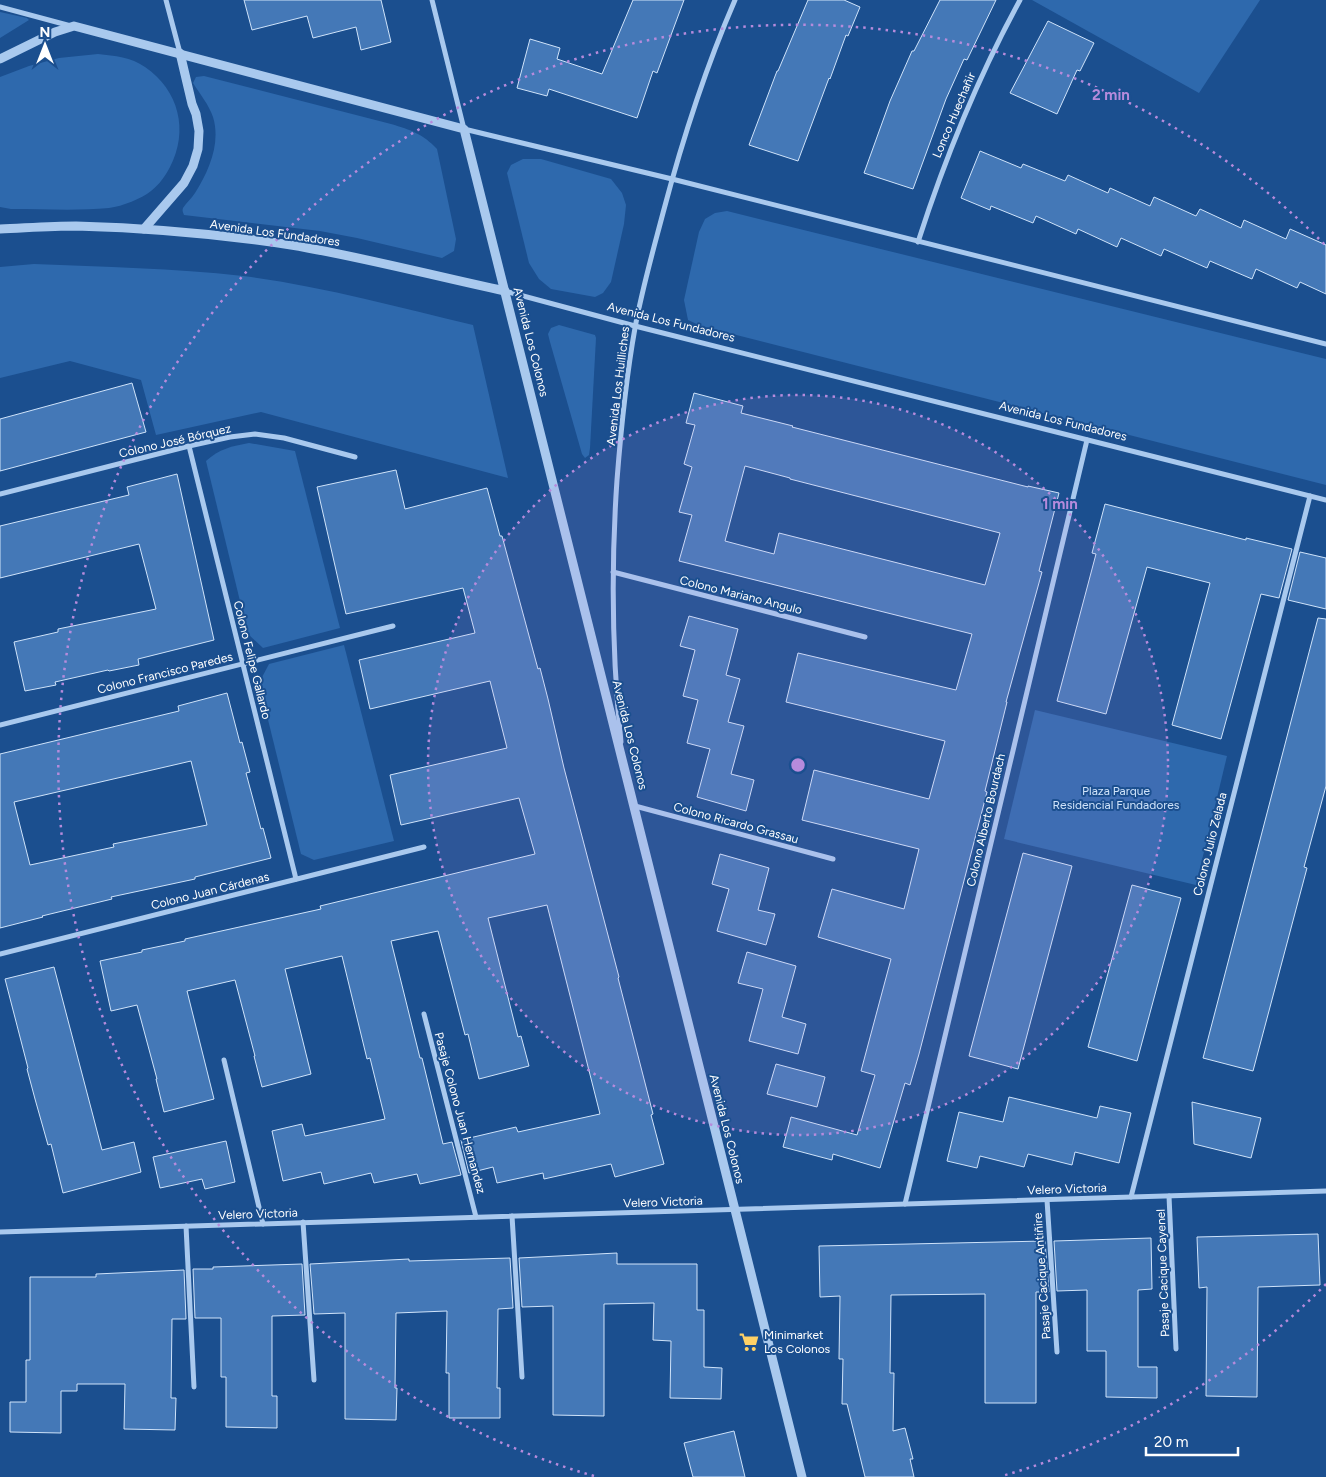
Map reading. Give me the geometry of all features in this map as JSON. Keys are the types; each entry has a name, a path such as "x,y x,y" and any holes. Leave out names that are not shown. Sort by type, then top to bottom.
{"street":[{"path":"144,229 184,183 193,166 198,149 199,131 196,114 166,0"},
{"name":"Avenida Los Colonos","path":"432,0 802,1477"},
{"name":"Avenida Los Huilliches","path":"623,759 616,686 613,572 621,421 635,326 672,180 698,94 735,0"},
{"name":"Lonco Huechañir","path":"918,242 953,142 977,84 1020,0"},
{"path":"0,7 464,129 1326,344"},
{"path":"0,59 48,35 74,26"},
{"name":"Avenida Los Fundadores","path":"0,229 74,226 144,229 291,245 506,291 635,326 1326,500"},
{"name":"Colono José Bórquez","path":"0,494 189,446 230,437 255,434 284,438 355,457"},
{"name":"Colono Alberto Bourdach","path":"906,1204 1087,440"},
{"name":"Colono Felipe Gallardo","path":"189,446 296,879"},
{"name":"Colono Julio Zelada","path":"1131,1197 1310,496"},
{"name":"Colono Mariano Angulo","path":"613,572 865,637"},
{"name":"Colono Francisco Paredes","path":"0,725 393,626"},
{"name":"Colono Ricardo Grassau","path":"635,806 833,859"},
{"name":"Colono Juan Cárdenas","path":"0,954 424,847"},
{"name":"Pasaje Colono Juan Hernandez","path":"424,1014 476,1217"},
{"path":"224,1060 263,1224"},
{"name":"Velero Victoria","path":"0,1232 1326,1192"},
{"name":"Pasaje Cacique Cayenel","path":"1169,1196 1176,1349"},
{"name":"Pasaje Cacique Antiñire","path":"1047,1200 1057,1352"},
{"path":"512,1216 522,1377"},
{"path":"303,1222 314,1380"},
{"path":"186,1226 194,1387"}],"green space":[{"path":"1032,0 1260,0 1199,93"},
{"path":"0,12 27,18 29,20 0,38"},
{"path":"98,54 134,61 145,67 157,76 173,99 177,112 179,139 176,153 162,180 147,194 132,202 109,208 72,210 11,209 0,207 0,77 29,66 59,58"},
{"path":"204,76 391,124 422,136 437,149 456,239 454,251 442,258 320,231 184,215 183,208 194,195 205,176 215,147 216,137 213,117 193,83 196,77"},
{"path":"523,159 541,159 611,179 622,193 626,205 624,224 611,282 603,293 595,297 551,289 539,279 529,263 507,173 511,165"},
{"path":"727,211 1326,359 1326,485 701,326 688,320 684,300 699,232 705,219 715,213"},
{"path":"34,264 165,269 272,280 330,291 473,325 508,478 261,412 156,435 141,380 70,361 0,378 0,267"},
{"path":"559,325 595,335 596,338 590,448 589,455 585,458 582,454 548,334 551,328"},
{"path":"249,443 295,451 340,628 263,648 248,634 206,461 226,449"},
{"path":"344,645 394,841 314,860 301,854 259,683 269,664"},
{"name":"Plaza Parque Residencial Fundadores","path":"1035,710 1227,756 1196,885 1004,839"}],"building":[{"path":"244,0 381,0 391,42 361,50 356,27 313,38 307,16 252,30"},
{"path":"633,0 684,0 657,73 653,71 637,118 549,89 547,96 517,88 530,39 560,48 557,59 602,74"},
{"path":"808,0 844,0 860,7 848,36 846,35 798,161 749,145 777,71"},
{"path":"940,0 996,0 967,60 964,59 946,99 913,189 864,173 890,101 912,51 914,51"},
{"path":"1048,21 1094,43 1080,71 1077,70 1057,114 1010,93"},
{"path":"980,151 1021,168 1023,164 1065,181 1068,175 1108,193 1110,188 1150,206 1154,197 1196,216 1200,209 1241,228 1244,220 1286,239 1290,229 1326,245 1326,294 1300,282 1297,288 1256,269 1252,279 1210,261 1207,268 1164,249 1161,256 1121,238 1117,247 1078,229 1076,234 1036,216 1033,223 991,206 990,210 961,198"},
{"path":"132,383 146,432 0,471 0,419"},
{"path":"694,393 743,406 741,413 792,427 1028,487 1059,493 1039,571 1042,572 1006,702 985,791 987,792 919,1054 910,1085 905,1083 880,1168 833,1154 832,1160 783,1147 791,1117 857,1135 875,1075 861,1071 891,959 818,937 832,889 904,909 919,849 802,820 814,770 929,799 945,741 786,702 798,653 956,690 972,634 679,561 692,515 679,512 692,467 684,464 695,425 686,423","holes":["745,466 1000,533 985,585 779,533 774,554 725,541"]},
{"path":"396,470 405,509 487,488 538,669 540,668 564,768 619,977 664,1164 615,1177 611,1164 544,1179 543,1173 497,1183 493,1167 469,1173 461,1140 516,1127 518,1132 600,1114 547,905 488,918 518,1037 521,1036 529,1066 479,1079 468,1034 465,1035 438,931 391,941 443,1144 452,1142 461,1175 420,1184 417,1174 374,1183 371,1173 324,1184 321,1172 283,1181 272,1131 302,1124 305,1136 385,1119 370,1058 367,1059 342,956 285,969 311,1074 262,1087 235,980 187,991 214,1099 164,1112 137,1005 111,1011 100,961 185,941 185,939 321,909 320,906 535,854 519,798 401,825 390,775 507,748 490,681 370,709 359,660 475,633 463,588 346,614 317,487"},
{"path":"177,474 214,640 138,659 139,665 55,682 56,685 25,691 14,642 58,632 58,629 156,609 139,544 0,578 0,526 129,495 127,487"},
{"path":"1105,504 1246,540 1246,538 1292,549 1279,598 1261,594 1221,739 1172,725 1210,583 1147,567 1106,714 1057,701 1096,554 1092,553"},
{"path":"1300,552 1326,558 1326,609 1288,600"},
{"path":"689,616 738,629 726,675 740,679 728,722 744,726 731,774 754,780 746,811 697,797 710,749 687,743 698,700 683,696 695,650 680,646"},
{"path":"1318,618 1326,619 1326,786 1304,867 1307,868 1253,1071 1203,1058"},
{"path":"227,693 250,772 246,773 271,858 195,877 195,879 111,897 112,899 0,928 0,754 179,711 178,706","holes":["191,761 207,825 113,844 114,847 30,865 14,802"]},
{"path":"1023,853 1072,866 1018,1069 969,1056"},
{"path":"720,854 769,868 758,910 775,914 766,945 717,931 729,889 712,884"},
{"path":"1132,885 1181,898 1137,1061 1088,1047"},
{"path":"747,952 796,966 782,1017 806,1024 798,1054 749,1041 763,989 738,983"},
{"path":"54,967 102,1150 134,1142 141,1172 63,1193 51,1144 48,1145 35,1099 5,979"},
{"path":"776,1064 825,1077 817,1107 767,1094"},
{"path":"1009,1097 1097,1118 1100,1106 1131,1113 1119,1163 1075,1152 1072,1165 1028,1154 1024,1167 980,1156 977,1168 947,1161 959,1112 1003,1122"},
{"path":"1192,1102 1261,1118 1251,1158 1194,1144"},
{"path":"226,1141 235,1182 205,1189 202,1179 160,1188 153,1157"},
{"path":"1318,1234 1320,1285 1258,1287 1257,1397 1206,1396 1207,1287 1199,1288 1197,1237"},
{"path":"1151,1238 1152,1289 1138,1290 1138,1367 1157,1367 1157,1398 1106,1397 1106,1351 1087,1351 1087,1290 1057,1291 1054,1241"},
{"path":"1045,1241 1049,1292 1036,1292 1036,1403 985,1403 985,1294 891,1295 890,1373 894,1373 893,1431 905,1428 913,1459 910,1459 914,1477 865,1477 847,1404 842,1404 843,1359 839,1359 840,1296 820,1297 819,1246"},
{"path":"617,1253 617,1264 697,1264 697,1310 704,1310 704,1367 722,1368 721,1399 670,1398 671,1341 653,1340 654,1303 604,1304 604,1416 553,1415 553,1306 522,1307 519,1258"},
{"path":"510,1258 513,1308 498,1309 497,1388 500,1388 500,1418 449,1418 449,1373 446,1373 447,1311 396,1313 396,1420 345,1419 345,1313 314,1314 310,1264 409,1259 409,1261"},
{"path":"302,1264 305,1315 272,1316 272,1396 277,1396 277,1428 226,1427 226,1377 221,1377 221,1318 195,1318 193,1269"},
{"path":"184,1270 186,1319 172,1319 171,1398 176,1398 175,1430 124,1429 125,1384 77,1384 77,1391 61,1391 61,1433 10,1432 10,1402 26,1402 26,1360 30,1360 30,1277 96,1277 96,1274"},
{"path":"734,1431 745,1477 693,1477 684,1443"}],"place":[{"name":"Minimarket Los Colonos","path":"749,1342"}]}
